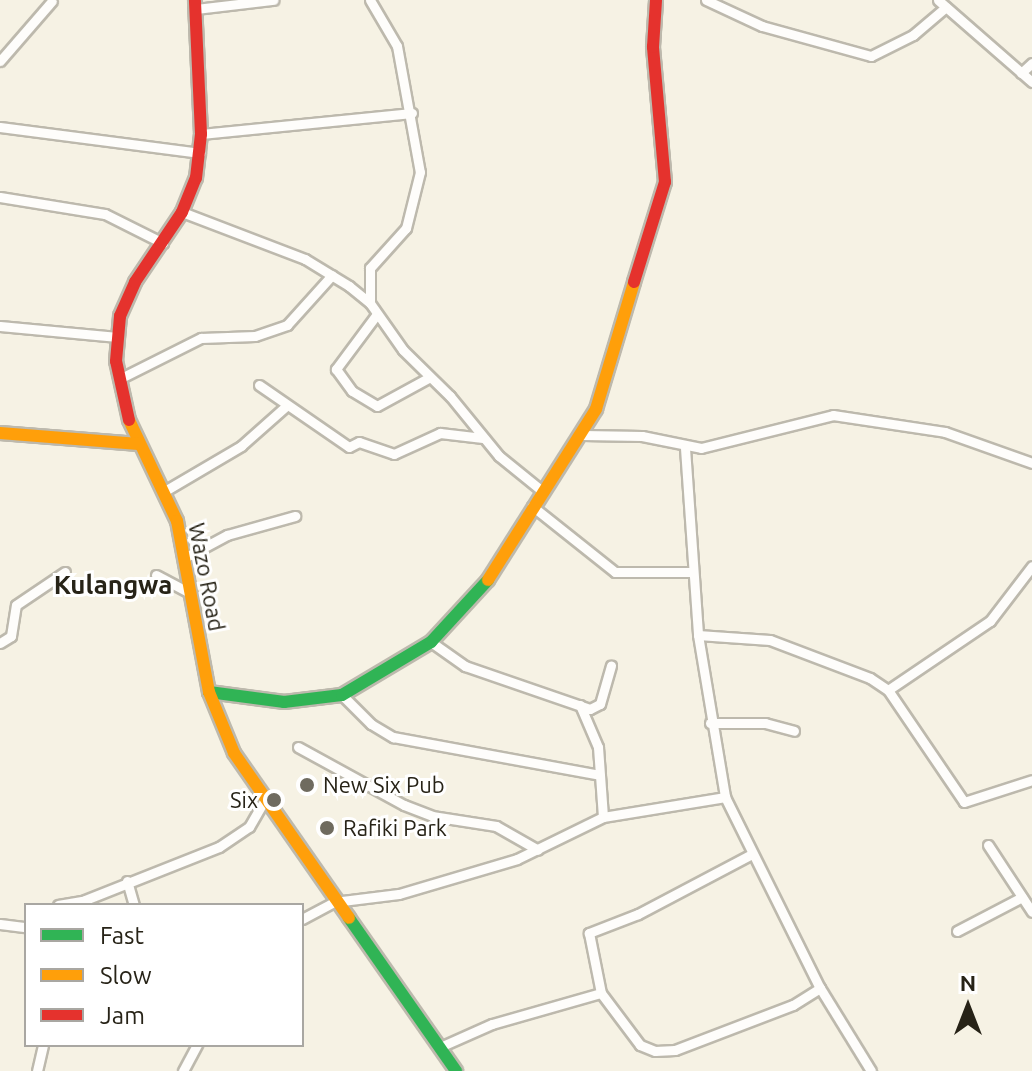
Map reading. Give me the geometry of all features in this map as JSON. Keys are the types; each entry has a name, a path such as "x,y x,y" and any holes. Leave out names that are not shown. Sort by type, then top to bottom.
{"main road":[{"path":"209,692 284,702 342,695 431,642 459,617 498,568 541,490 583,435 610,370 665,182 651,2"},
{"name":"Wazo Road","path":"194,3 200,153 182,212 126,300 117,337 122,406 163,492 186,557 209,692 234,753 267,796 334,902 456,1071"},
{"path":"0,433 139,444"}],"street":[{"path":"0,61 52,0"},
{"path":"194,3 273,0"},
{"path":"370,0 397,46 412,113 417,197 406,228 370,268 370,303"},
{"path":"706,0 762,26 871,56 913,35 942,4 1032,82"},
{"path":"1021,73 1032,63"},
{"path":"201,134 412,113"},
{"path":"0,127 200,153"},
{"path":"0,197 105,214 163,243"},
{"path":"182,212 305,259 370,303 483,438 515,472 541,490"},
{"path":"119,379 201,338 255,336 287,325 332,275"},
{"path":"377,314 336,369 352,391 377,406 430,377"},
{"path":"0,326 117,337"},
{"path":"259,385 285,407 349,447 359,442 394,454 440,433 483,438"},
{"path":"163,492 241,446 285,407"},
{"path":"583,435 642,436 685,448 833,415 945,432 1032,463"},
{"path":"685,448 698,635 710,723 725,797 750,855 820,988 871,1071"},
{"path":"532,506 615,572 692,572"},
{"path":"186,557 227,535 295,516"},
{"path":"888,690 990,621 1032,566"},
{"path":"0,643 11,636 16,605 65,572"},
{"path":"156,575 190,593"},
{"path":"698,635 770,640 827,659 888,690 958,799 975,801 1032,780"},
{"path":"431,642 465,666 596,709 611,666"},
{"path":"342,695 371,724 393,737 600,775"},
{"path":"580,705 598,747 603,817"},
{"path":"710,723 765,723 794,731"},
{"path":"298,747 404,805 432,816 496,826 538,850"},
{"path":"69,903 85,900 238,837 267,796"},
{"path":"304,918 334,902 410,891 538,850 603,817 725,797"},
{"path":"988,845 1031,909"},
{"path":"750,855 638,914 589,933 601,993 640,1045 655,1051 675,1050 793,1005 820,988"},
{"path":"127,881 133,903"},
{"path":"957,931 1022,897"},
{"path":"0,924 24,927"},
{"path":"440,1047 492,1024 601,993"},
{"path":"37,1071 43,1047"},
{"path":"183,1071 196,1047"}],"traffic: fast":[{"path":"209,692 284,702 342,695 431,642 488,580"},
{"path":"349,918 456,1071"}],"traffic: slow":[{"path":"488,580 596,409 634,282"},
{"path":"129,420 177,521 209,692 234,753 349,918"},
{"path":"0,433 139,444"}],"traffic: jam":[{"path":"129,420 116,361 120,316 135,282 182,212 196,178 201,134 195,0"},
{"path":"634,282 665,182 653,47 656,0"}],"place":[{"name":"New Six Pub","path":"307,785"},
{"name":"Six","path":"274,800"},
{"name":"Rafiki Park","path":"327,828"}],"district":[{"name":"Kulangwa","path":"113,585"}]}
